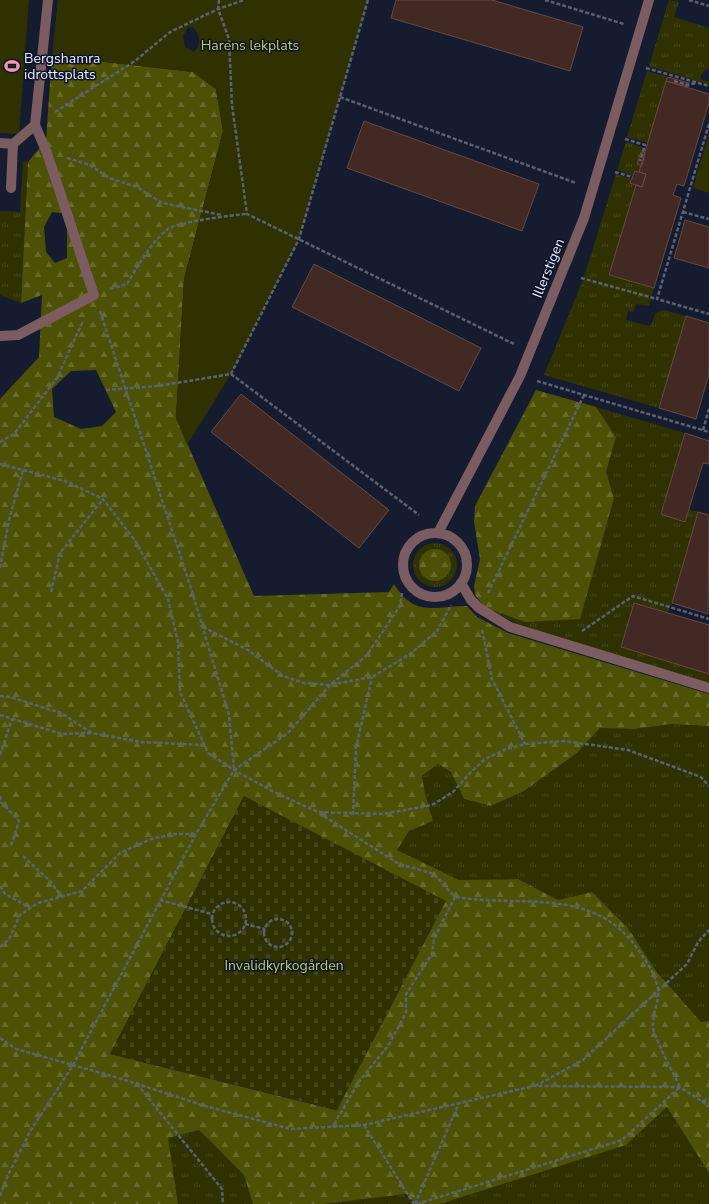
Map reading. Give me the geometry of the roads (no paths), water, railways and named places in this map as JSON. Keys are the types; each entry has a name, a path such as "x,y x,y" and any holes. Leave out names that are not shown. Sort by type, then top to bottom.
{"street":[{"path":"0,336 18,335 94,295 47,153 35,125 48,0"},
{"name":"Illerstigen","path":"438,533 520,376 584,218 649,0"},
{"path":"0,143 13,144 35,125"},
{"path":"11,188 13,144"},
{"path":"438,533 454,539 461,546 467,567 461,582 453,591 443,596 432,597 416,591 405,577 403,566 404,557 408,547 416,539 427,534 438,533"},
{"path":"461,582 471,600 479,608 510,627 564,645 709,688"}],"place":[{"name":"Bergshamra idrottsplats","path":"12,66"}],"park label":[{"name":"Harens lekplats","path":"250,45"},
{"name":"Invalidkyrkogården","path":"284,965"}]}
